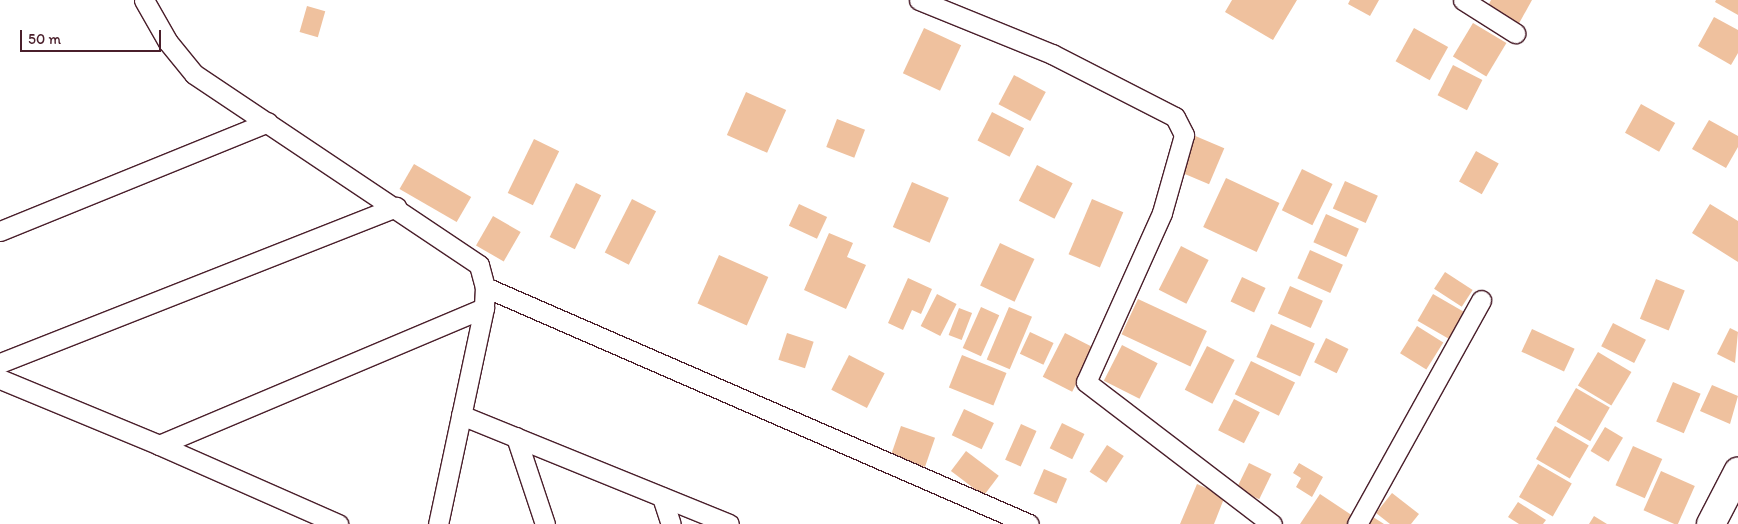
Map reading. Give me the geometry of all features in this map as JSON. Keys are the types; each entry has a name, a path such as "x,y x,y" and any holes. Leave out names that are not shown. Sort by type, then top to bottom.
{"street":[{"path":"144,0 168,42 194,74 466,253 479,266 485,287 484,308 438,524"},
{"path":"918,0 1052,54 1175,118 1184,134 1162,213 1086,382 1272,524"},
{"path":"1463,0 1515,33"},
{"path":"0,231 268,122"},
{"path":"0,363 396,207"},
{"path":"485,287 1029,524"},
{"path":"1357,524 1481,300"},
{"path":"159,445 484,308"},
{"path":"0,379 159,445 338,524"},
{"path":"461,415 730,524"},
{"path":"516,437 545,524"},
{"path":"1712,524 1738,472"},
{"path":"662,496 671,524"}],"building":[{"path":"1232,0 1297,0 1273,40 1225,12"},
{"path":"1350,0 1379,0 1370,16 1348,4"},
{"path":"1491,0 1532,0 1517,27 1486,10"},
{"path":"1716,0 1738,0 1738,15 1715,2"},
{"path":"307,6 325,11 318,37 300,32"},
{"path":"1714,17 1738,30 1738,53 1731,65 1698,46"},
{"path":"1473,23 1506,43 1486,77 1453,56"},
{"path":"924,28 961,45 940,91 903,73"},
{"path":"1414,28 1448,47 1430,80 1396,61"},
{"path":"1453,65 1482,80 1467,110 1438,95"},
{"path":"1014,75 1046,92 1030,121 999,104"},
{"path":"746,92 786,110 767,153 727,135"},
{"path":"1641,104 1675,123 1659,152 1625,133"},
{"path":"992,112 1024,128 1010,157 977,141"},
{"path":"837,119 865,130 854,158 826,147"},
{"path":"1709,120 1738,136 1738,147 1726,168 1692,149"},
{"path":"1193,135 1224,148 1209,184 1178,171"},
{"path":"534,139 559,151 533,205 508,193"},
{"path":"1476,151 1499,164 1482,194 1459,182"},
{"path":"414,164 471,197 457,222 400,189"},
{"path":"1037,165 1073,183 1054,219 1019,201"},
{"path":"1302,169 1333,184 1312,225 1282,210"},
{"path":"1226,178 1279,203 1257,252 1203,227"},
{"path":"1345,181 1378,196 1366,223 1333,208"},
{"path":"912,182 949,198 930,243 893,227"},
{"path":"576,183 601,195 575,249 550,237"},
{"path":"632,199 656,211 629,265 605,252"},
{"path":"1092,199 1123,212 1100,268 1069,254"},
{"path":"799,204 827,217 817,239 789,226"},
{"path":"1710,204 1738,221 1738,262 1692,233"},
{"path":"1326,214 1359,229 1346,257 1313,242"},
{"path":"493,216 521,232 504,261 476,245"},
{"path":"829,233 853,243 847,257 866,265 846,309 804,290"},
{"path":"1000,243 1034,259 1015,302 980,286"},
{"path":"1181,246 1209,260 1186,304 1159,290"},
{"path":"1310,250 1343,265 1330,293 1297,278"},
{"path":"719,255 768,277 747,325 697,303"},
{"path":"1445,272 1473,290 1462,307 1434,289"},
{"path":"1242,277 1266,288 1254,312 1231,301"},
{"path":"908,278 932,289 921,314 912,310 903,330 888,323"},
{"path":"1656,279 1685,291 1669,330 1640,319"},
{"path":"1290,286 1323,301 1311,328 1278,313"},
{"path":"937,294 957,304 940,336 921,326"},
{"path":"1433,294 1468,314 1452,341 1418,321"},
{"path":"1138,299 1207,331 1190,366 1122,334"},
{"path":"981,307 999,315 981,356 963,348"},
{"path":"1009,307 1032,317 1010,369 987,359"},
{"path":"959,308 972,313 962,340 949,335"},
{"path":"1613,323 1646,340 1634,363 1601,346"},
{"path":"1271,324 1315,344 1300,376 1256,357"},
{"path":"1417,326 1443,342 1426,370 1400,353"},
{"path":"1730,328 1738,332 1735,363 1717,354"},
{"path":"1532,329 1575,349 1564,372 1521,352"},
{"path":"1030,332 1054,343 1043,365 1020,354"},
{"path":"787,333 814,342 805,368 778,360"},
{"path":"1065,333 1094,348 1072,392 1043,377"},
{"path":"1326,338 1348,349 1337,373 1314,362"},
{"path":"1122,345 1158,363 1139,399 1104,381"},
{"path":"1207,346 1235,360 1212,404 1185,390"},
{"path":"1598,352 1631,372 1611,406 1578,385"},
{"path":"849,355 885,373 867,408 831,390"},
{"path":"962,355 1007,373 993,405 949,387"},
{"path":"1251,361 1295,382 1279,416 1235,394"},
{"path":"1673,382 1701,394 1684,433 1656,422"},
{"path":"1712,385 1738,396 1730,424 1700,411"},
{"path":"1576,388 1610,408 1590,441 1556,422"},
{"path":"1234,399 1260,412 1244,443 1218,430"},
{"path":"964,409 994,423 982,449 952,435"},
{"path":"1062,423 1084,434 1072,459 1050,448"},
{"path":"1021,424 1037,431 1021,467 1005,460"},
{"path":"901,426 935,438 925,467 891,455"},
{"path":"1555,426 1589,446 1570,478 1536,459"},
{"path":"1605,427 1623,438 1609,462 1591,451"},
{"path":"1107,445 1124,456 1106,483 1090,472"},
{"path":"1633,446 1662,459 1645,498 1616,485"},
{"path":"966,451 999,476 984,496 951,471"},
{"path":"1249,463 1271,474 1259,499 1237,488"},
{"path":"1299,463 1323,477 1312,497 1296,487 1301,478 1293,473"},
{"path":"1538,464 1572,484 1553,516 1519,497"},
{"path":"1044,469 1067,479 1056,504 1033,494"},
{"path":"1661,471 1695,486 1678,524 1644,510"},
{"path":"1197,484 1225,496 1214,524 1180,524"},
{"path":"1392,493 1419,514 1411,524 1390,524 1376,513"},
{"path":"1320,494 1356,518 1352,524 1300,524"},
{"path":"1518,502 1546,520 1543,524 1519,524 1508,517"},
{"path":"1594,516 1607,524 1589,524"},
{"path":"1373,517 1384,524 1368,524"}]}
